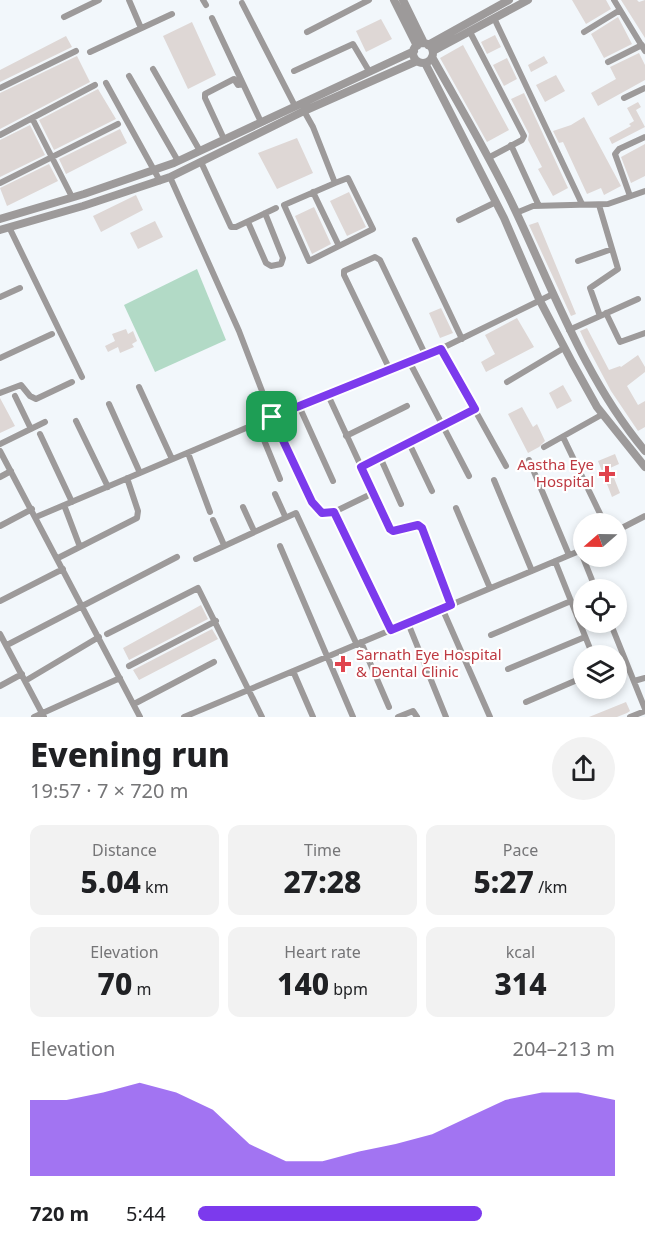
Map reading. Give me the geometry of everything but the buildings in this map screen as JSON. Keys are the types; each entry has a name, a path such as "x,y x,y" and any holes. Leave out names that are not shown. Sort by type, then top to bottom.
{"street":[{"path":"64,17 99,0"},
{"path":"129,0 141,28"},
{"path":"307,32 369,0"},
{"path":"394,0 488,158 516,213 569,330 610,402 644,447"},
{"path":"403,0 424,52 564,348 603,414 645,467"},
{"path":"0,219 178,161 369,72 424,52 509,0"},
{"path":"82,377 4,228 83,206 170,177 424,52 470,32 528,0"},
{"path":"608,62 643,48 614,0"},
{"path":"242,3 295,106"},
{"path":"584,32 620,10"},
{"path":"90,52 171,14"},
{"path":"212,18 261,122"},
{"path":"494,18 582,204"},
{"path":"470,32 523,133 522,140 488,158"},
{"path":"294,71 353,44 369,72"},
{"path":"0,88 76,51"},
{"path":"153,69 200,151"},
{"path":"129,76 178,161"},
{"path":"224,139 205,94 234,80 238,85 243,84"},
{"path":"106,83 159,181"},
{"path":"0,135 95,85"},
{"path":"624,98 645,88"},
{"path":"304,111 313,127 335,183"},
{"path":"32,118 72,197"},
{"path":"0,183 118,123"},
{"path":"630,196 615,153 645,137"},
{"path":"511,145 539,206"},
{"path":"201,162 229,225 237,227 276,208"},
{"path":"170,177 239,331 272,417 312,502 322,513 334,512 367,496"},
{"path":"348,178 373,229 309,261 284,206 335,183 348,178"},
{"path":"516,213 539,206 608,204 645,191"},
{"path":"313,192 339,246"},
{"path":"459,220 496,202"},
{"path":"599,205 617,271 590,288 620,342 645,333"},
{"path":"248,222 266,263 271,266 281,264 283,258 265,213"},
{"path":"415,240 462,339"},
{"path":"578,261 612,249"},
{"path":"390,370 344,275 344,271 375,256 380,260 426,356"},
{"path":"0,297 20,288"},
{"path":"36,517 257,423 410,363 553,294"},
{"path":"569,330 638,299"},
{"path":"0,358 52,334"},
{"path":"507,382 564,348"},
{"path":"441,349 506,466"},
{"path":"410,363 469,476"},
{"path":"0,393 21,385 30,396 36,399 72,382"},
{"path":"139,387 172,459"},
{"path":"328,395 390,529 393,531 418,525 422,528 451,605"},
{"path":"15,396 31,429"},
{"path":"109,404 140,473"},
{"path":"300,406 333,481"},
{"path":"346,436 407,406"},
{"path":"361,467 475,409"},
{"path":"544,447 603,414"},
{"path":"76,421 108,487"},
{"path":"0,444 45,422"},
{"path":"257,423 280,479"},
{"path":"40,434 72,502"},
{"path":"563,437 600,513"},
{"path":"409,443 432,491"},
{"path":"0,451 140,717"},
{"path":"188,453 210,512"},
{"path":"380,457 401,504"},
{"path":"529,460 569,555"},
{"path":"0,477 11,471"},
{"path":"58,558 137,518 138,511 128,478"},
{"path":"494,480 532,571"},
{"path":"275,494 285,516"},
{"path":"64,505 80,547"},
{"path":"243,507 254,531"},
{"path":"456,508 490,588"},
{"path":"0,526 32,509"},
{"path":"334,512 391,630"},
{"path":"196,559 285,516 296,513 388,707"},
{"path":"627,525 645,516"},
{"path":"213,520 224,545"},
{"path":"280,546 353,717"},
{"path":"184,717 573,553"},
{"path":"43,715 3,640 82,606 177,556"},
{"path":"555,561 588,645"},
{"path":"0,601 63,569"},
{"path":"107,634 195,588 201,590 262,717"},
{"path":"491,635 571,601"},
{"path":"442,609 490,717"},
{"path":"129,666 216,621"},
{"path":"408,623 446,717"},
{"path":"613,633 643,700 645,710 630,717"},
{"path":"508,669 585,636"},
{"path":"0,686 24,677 99,637"},
{"path":"134,705 214,662"},
{"path":"293,671 313,717"},
{"path":"34,717 43,715 120,678"},
{"path":"633,681 645,678"},
{"path":"526,702 573,682"},
{"path":"201,710 204,717"},
{"path":"398,717 413,711 417,717"}],"green space":[{"path":"197,269 226,340 155,372 124,305"}],"place":[{"name":"Aastha Eye Hospital","path":"607,474"},
{"name":"Sarnath Eye Hospital & Dental Clinic","path":"343,664"}],"route":[{"path":"441,349 475,409 361,467 392,531 418,525 422,528 451,605 391,630 334,512 322,513 312,502 272,417 441,349"}]}
